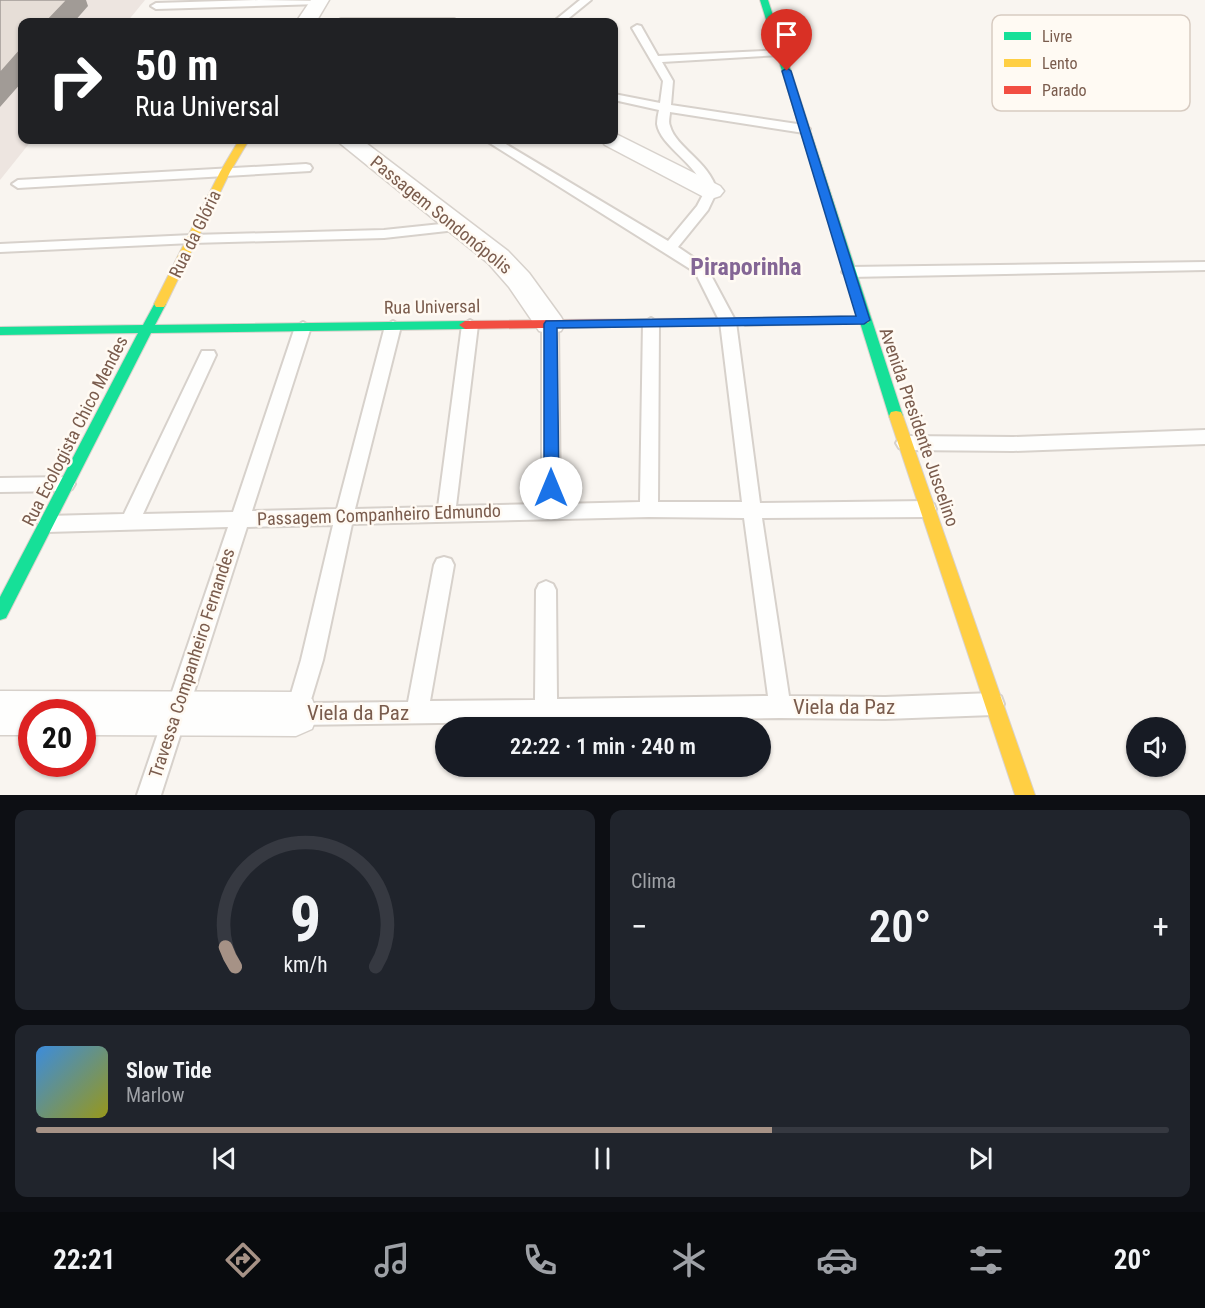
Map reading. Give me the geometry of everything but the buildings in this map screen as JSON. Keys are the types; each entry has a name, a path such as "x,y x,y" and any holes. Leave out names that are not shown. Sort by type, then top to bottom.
{"street":[{"path":"309,18 320,0"},
{"name":"Avenida Presidente Juscelino","path":"764,0 864,320 927,509 997,704 1025,795"},
{"path":"618,143 711,191"},
{"name":"Rua da Glória","path":"148,329 225,172 242,144"},
{"name":"Passagem Sondonópolis","path":"353,144 498,257 519,280 550,324"},
{"name":"Rua Universal","path":"0,331 864,320"},
{"name":"Rua Ecologista Chico Mendes","path":"0,613 5,596 47,524 148,329"},
{"path":"0,713 174,711 296,714"}],"lane":[{"path":"156,6 320,0"},
{"path":"563,18 586,0"},
{"path":"637,28 668,81 663,125 669,136 708,180 711,191 703,207 670,248"},
{"path":"657,59 781,52"},
{"path":"618,98 666,108 804,129"},
{"path":"498,144 701,269 728,322 780,707"},
{"path":"18,184 306,168"},
{"path":"0,248 192,239 384,234 460,226"},
{"path":"849,272 1205,266"},
{"path":"649,509 651,323"},
{"path":"550,324 551,511"},
{"path":"446,514 470,325"},
{"path":"296,714 312,660 344,517 393,326"},
{"name":"Travessa Companheiro Fernandes","path":"148,795 303,327"},
{"path":"130,522 208,355"},
{"path":"905,443 1013,444 1205,437"},
{"path":"0,485 66,484"},
{"name":"Passagem Companheiro Edmundo","path":"47,524 649,509 927,509"},
{"path":"417,713 444,566"},
{"path":"546,590 546,710"},
{"name":"Viela da Paz","path":"296,714 780,707 885,708 997,704"}],"shaded area":[{"path":"0,0 145,0 130,18 18,18 18,144 29,144 0,180"}],"traffic: fast":[{"path":"764,0 896,416"},
{"path":"0,613 160,304"},
{"path":"0,331 465,325"}],"traffic: slow":[{"path":"160,304 225,172 242,144"},
{"path":"745,322 864,320"},
{"path":"896,416 1025,795"}],"traffic: jam":[{"path":"465,325 745,322"}],"district":[{"name":"Piraporinha","path":"746,267"}],"route":[{"path":"551,488 550,324 864,320 787,71"}]}
